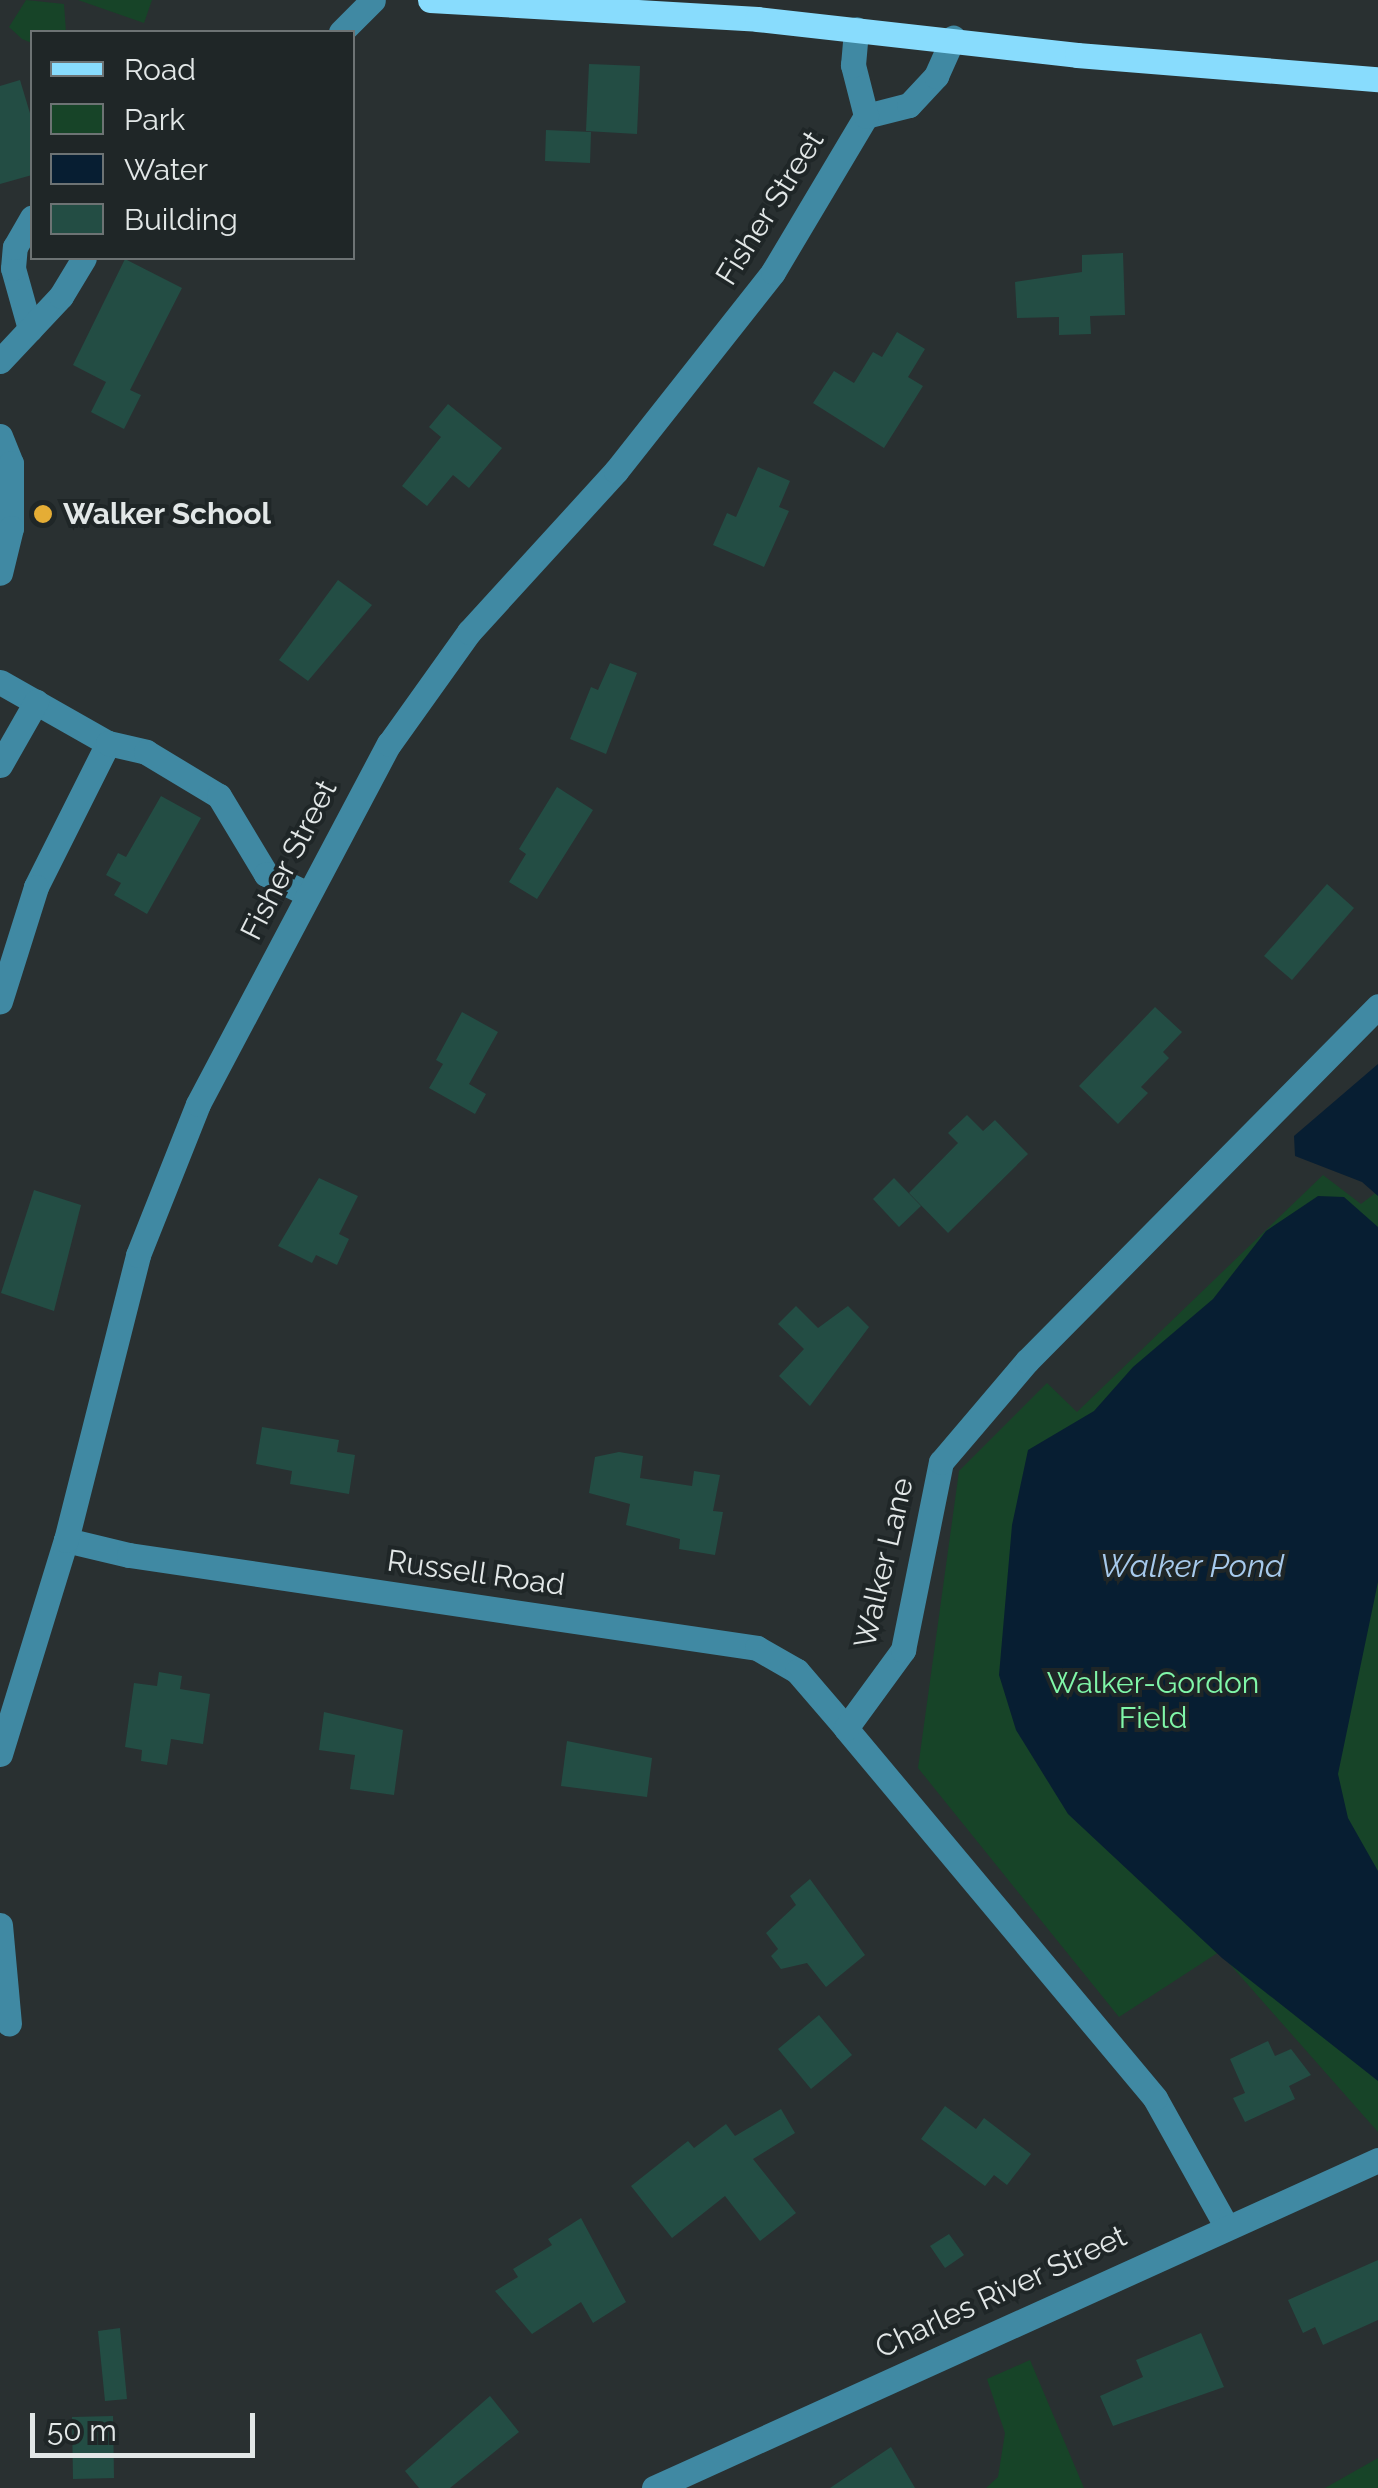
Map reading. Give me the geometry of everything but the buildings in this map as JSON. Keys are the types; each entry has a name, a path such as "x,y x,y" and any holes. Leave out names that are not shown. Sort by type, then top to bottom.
{"main road":[{"path":"430,0 856,29 1077,55 1378,78"}],"street":[{"path":"343,30 373,0"},
{"name":"Fisher Street","path":"856,29 853,65 866,116"},
{"name":"Fisher Street","path":"0,1754 66,1540 161,1188 198,1104 368,774 425,691 513,578 616,470 692,379 773,272 866,116 909,105 936,76 953,38"},
{"path":"30,220 14,247 13,268 30,329"},
{"path":"0,361 61,296 83,260"},
{"path":"0,436 11,464 10,528 0,573"},
{"path":"0,682 108,743 146,752 219,796 266,874 308,894"},
{"path":"0,765 36,702"},
{"path":"0,1000 36,887 108,743"},
{"name":"Walker Lane","path":"846,1728 903,1650 941,1462 1001,1388 1378,1006"},
{"name":"Russell Road","path":"66,1540 128,1555 757,1648 797,1671 846,1728"},
{"path":"846,1728 1155,2098 1225,2224"},
{"path":"0,1925 10,2024"},
{"name":"Charles River Street","path":"654,2488 1225,2224 1378,2160"}],"green space":[{"path":"26,0 64,4 66,30 30,30 30,42 9,27"},
{"path":"78,0 152,0 144,23"},
{"name":"Walker Pond","path":"1323,1175 1361,1204 1378,1191 1378,2132 1219,1952 1119,2017 918,1768 959,1471 1047,1383 1077,1412"},
{"path":"1030,2360 1084,2488 986,2488 998,2477 1005,2433 987,2379"},
{"path":"1378,2458 1378,2488 1325,2488"}],"water":[{"path":"1378,1064 1378,1196 1362,1182 1295,1156 1294,1136"},
{"name":"Walker Pond","path":"1318,1196 1344,1197 1378,1227 1378,1582 1338,1774 1348,1818 1378,1871 1378,2081 1222,1958 1068,1814 1016,1730 999,1675 1012,1525 1028,1450 1094,1411 1133,1367 1213,1299 1266,1231"}],"place":[{"name":"Walker School","path":"43,514"}],"park label":[{"name":"Walker-Gordon Field","path":"1153,1700"}]}
